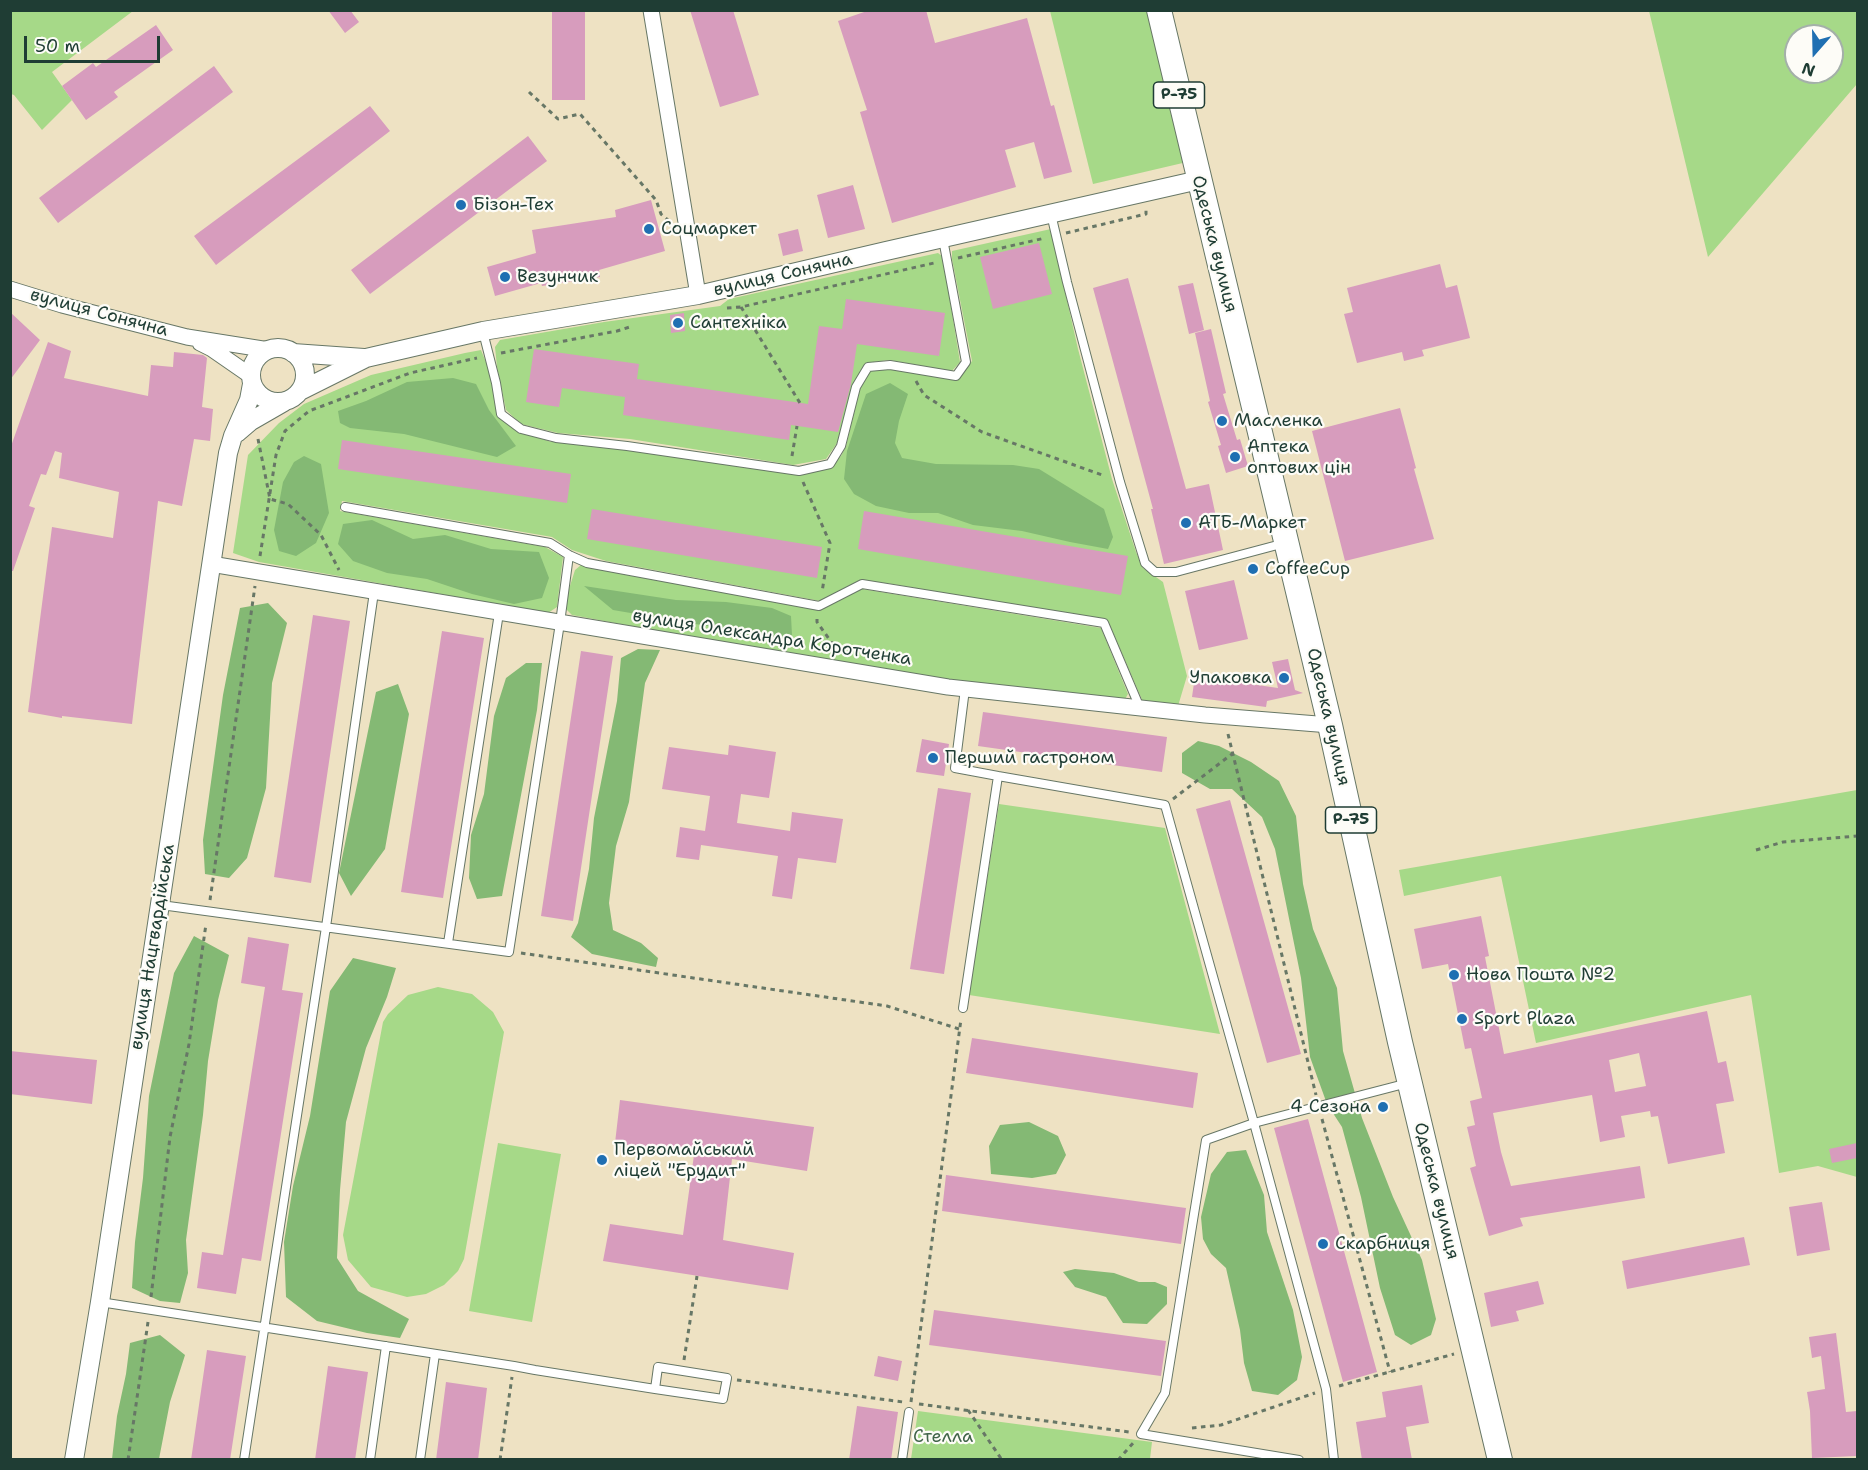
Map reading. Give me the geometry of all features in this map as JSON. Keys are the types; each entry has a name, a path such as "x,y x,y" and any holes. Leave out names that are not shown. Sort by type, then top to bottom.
{"main road":[{"name":"Одеська вулиця","path":"1159,10 1330,725 1410,1082 1500,1460"}],"street":[{"path":"651,10 699,295"},
{"name":"вулиця Сонячна","path":"293,396 366,358 483,332 699,295 943,237 1199,180"},
{"name":"вулиця Сонячна","path":"10,290 187,337 269,350"},
{"name":"вулиця Сонячна","path":"187,337 212,349 252,380"},
{"path":"237,432 293,396 303,383 304,375 299,359 293,353 285,350 269,350 261,354 255,360 252,368 252,380 256,392 270,401 293,396"},
{"name":"вулиця Сонячна","path":"293,353 366,358"},
{"name":"вулиця Нацгвардійська","path":"74,1460 100,1302 228,453 243,414 252,380"},
{"name":"вулиця Олександра Коротченка","path":"211,564 965,689 1223,717 1330,725"}],"lane":[{"path":"1051,213 1120,482 1144,563 1155,572 1176,572 1286,543"},
{"path":"483,332 501,414 521,429 556,438 799,471 830,464 841,446 856,387 868,367 890,365 956,376 966,362 943,237"},
{"path":"345,507 550,543 587,563 819,606 862,584 1104,623 1140,708"},
{"path":"160,905 509,952 569,555"},
{"path":"244,1460 326,927 374,592"},
{"path":"448,944 499,613"},
{"path":"965,689 955,768 1165,805 1326,1389 1334,1460"},
{"path":"963,1008 998,776"},
{"path":"1299,1460 1141,1434 1165,1393 1206,1140 1254,1123 1410,1082"},
{"path":"100,1302 150,1309 655,1389 723,1399 727,1378 658,1367 655,1389"},
{"path":"370,1460 386,1346"},
{"path":"420,1460 435,1354"},
{"path":"902,1460 909,1412"}],"path":[{"path":"529,92 558,119 580,114 656,200 660,214 689,235"},
{"path":"717,309 741,308 1146,214 1145,192"},
{"path":"729,288 800,403"},
{"path":"128,1460 150,1309 170,1137 189,1044 276,455 285,431 309,411 410,373 617,331 639,324"},
{"path":"909,368 924,395 982,432 1120,482"},
{"path":"797,426 792,455 830,543 817,622 853,672"},
{"path":"237,432 259,440 270,499"},
{"path":"270,499 288,504 321,535 348,587"},
{"path":"1223,717 1318,1106 1390,1372"},
{"path":"1165,805 1233,754"},
{"path":"1756,850 1783,842 1857,836"},
{"path":"509,952 887,1006 959,1029"},
{"path":"909,1412 963,1008"},
{"path":"682,1371 697,1276"},
{"path":"500,1460 514,1366"},
{"path":"727,1378 836,1394"},
{"path":"968,1410 1002,1460"},
{"path":"1118,1460 1141,1434"}],"green space":[{"path":"10,11 133,11 52,72 72,100 42,130 11,94"},
{"path":"1050,11 1149,11 1187,162 1093,184"},
{"path":"1649,11 1857,11 1857,84 1708,257"},
{"path":"1051,229 1078,349 1112,479 1143,568 1163,582 1187,676 1178,706 1143,702 1108,621 892,584 860,580 820,601 606,561 572,550 552,537 342,501 340,511 545,547 563,557 557,607 548,613 259,562 233,553 248,455 279,423 304,404 371,375 481,350 488,367 499,417 519,431 551,442 587,442 799,471 830,464 841,456 846,446 860,389 870,371 889,369 956,380 972,361 952,251"},
{"path":"938,253 943,257 960,362 952,371 889,360 866,363 848,401 844,433 826,459 793,465 630,439 558,433 521,424 506,410 495,347 500,340 604,322 720,306 729,299"},
{"path":"453,378 476,384 489,410 516,446 497,457 404,434 350,428 340,423 338,411 407,382"},
{"path":"890,383 908,394 895,443 902,458 936,464 1013,465 1039,469 1104,509 1113,537 1108,549 1022,531 973,525 938,513 909,513 876,506 854,494 844,479 847,451 866,394"},
{"path":"304,456 321,464 329,513 316,543 296,556 279,551 274,530 283,482 294,462"},
{"path":"372,520 413,539 445,535 491,549 539,552 549,578 542,598 514,604 472,594 427,579 387,573 353,561 338,544 343,524"},
{"path":"581,565 818,610 862,589 1101,628 1128,694 1124,701 964,684 572,615 566,609 569,589 575,570"},
{"path":"584,586 676,600 726,602 772,608 791,616 792,635 776,643 719,628 613,610"},
{"path":"268,603 287,623 272,683 266,788 247,858 229,878 205,874 203,840 223,695 240,608"},
{"path":"638,649 660,650 645,683 629,802 616,846 609,903 613,930 641,943 658,958 656,967 592,954 571,937 578,923 589,869 594,818 617,701 621,658"},
{"path":"526,663 542,663 537,710 502,896 477,899 469,878 471,835 484,794 494,716 506,678"},
{"path":"398,684 409,714 385,849 351,896 339,873 376,692"},
{"path":"1198,741 1219,746 1251,762 1279,781 1296,816 1303,884 1313,929 1337,988 1343,1051 1362,1118 1393,1197 1422,1260 1436,1319 1431,1335 1411,1345 1395,1335 1380,1288 1361,1197 1342,1127 1327,1104 1310,1057 1301,978 1275,849 1262,817 1232,789 1210,789 1182,773 1182,753"},
{"path":"1857,790 1857,1177 1818,1166 1779,1173 1751,995 1536,1043 1501,876 1404,896 1399,870"},
{"path":"999,804 1165,828 1220,1034 969,995"},
{"path":"194,936 229,955 218,1000 208,1061 186,1240 188,1273 180,1303 160,1301 132,1288 149,1096 174,973"},
{"path":"353,958 396,968 366,1048 346,1122 337,1258 358,1291 409,1319 400,1338 317,1321 286,1297 284,1242 293,1186 310,1116 330,991"},
{"path":"438,987 472,994 493,1012 504,1032 464,1259 458,1271 444,1285 426,1294 407,1297 371,1287 348,1260 343,1235 383,1022 408,995"},
{"path":"1029,1122 1058,1136 1066,1155 1056,1174 1032,1178 991,1174 989,1146 1000,1125"},
{"path":"498,1143 561,1154 532,1322 469,1311"},
{"path":"1246,1150 1264,1195 1267,1232 1293,1310 1302,1357 1297,1380 1278,1395 1252,1391 1244,1363 1240,1330 1226,1268 1211,1254 1203,1239 1201,1217 1211,1174 1227,1152"},
{"path":"1075,1269 1114,1273 1139,1282 1155,1282 1167,1287 1167,1304 1147,1324 1123,1323 1106,1297 1075,1287 1063,1272"},
{"path":"160,1335 185,1355 170,1402 159,1459 112,1459 130,1343"},
{"name":"Стелла","path":"918,1411 1152,1442 1150,1459 911,1459"}],"building":[{"path":"328,10 350,10 359,22 345,33"},
{"path":"552,10 585,10 585,100 552,100"},
{"path":"690,10 733,10 759,95 720,107"},
{"path":"870,10 926,10 935,43 1027,18 1072,172 1044,179 1034,142 1005,150 1016,187 892,223 860,112 867,110 838,21"},
{"path":"156,25 173,50 114,92 118,97 86,120 62,86 93,63 96,67"},
{"path":"214,66 233,92 58,223 39,198"},
{"path":"370,106 390,131 216,265 194,236"},
{"path":"528,136 547,161 370,294 351,270"},
{"path":"853,185 865,229 828,238 817,195"},
{"path":"651,200 665,251 599,270 600,277 542,286 541,283 495,296 487,267 536,253 532,230 616,217 615,210"},
{"path":"798,229 803,251 783,256 778,234"},
{"path":"1039,243 1052,294 993,309 980,257"},
{"path":"1440,264 1446,288 1457,285 1470,338 1422,350 1424,356 1404,361 1402,352 1357,363 1344,314 1353,312 1347,288"},
{"path":"1128,278 1186,489 1209,484 1223,550 1164,564 1151,509 1153,509 1093,288"},
{"path":"1193,283 1204,330 1189,334 1178,286"},
{"path":"846,299 945,313 939,356 857,344 851,384 838,432 791,425 789,440 623,415 625,397 562,388 559,407 526,402 534,349 639,364 637,379 808,404 819,326 842,329"},
{"path":"10,312 40,340 10,380"},
{"name":"Сантехніка","path":"684,313 685,331 671,333 670,315"},
{"path":"1211,329 1226,393 1223,394 1237,440 1240,439 1248,466 1226,473 1218,446 1221,445 1208,402 1210,401 1195,333"},
{"path":"48,342 71,351 64,378 148,396 151,365 173,367 174,352 203,355 207,358 202,407 213,409 210,441 194,439 182,506 158,501 132,724 62,716 62,718 28,712 52,527 113,538 119,492 59,478 62,453 55,451 46,475 41,474 29,506 35,508 13,571 10,571 10,449"},
{"path":"1400,408 1434,539 1345,561 1312,431"},
{"path":"342,440 571,474 567,503 338,469"},
{"path":"592,509 822,547 817,578 587,539"},
{"path":"864,511 1128,556 1121,595 858,549"},
{"path":"1234,580 1248,639 1199,650 1185,591"},
{"path":"313,615 350,621 311,883 274,877"},
{"path":"442,631 484,638 443,898 401,892"},
{"path":"581,651 613,656 573,921 541,916"},
{"path":"1288,659 1295,690 1303,693 1267,701 1266,707 1192,697 1195,676 1278,688 1272,662"},
{"path":"983,712 1167,737 1162,772 978,746"},
{"name":"Перший гастроном","path":"922,739 949,744 944,776 916,772"},
{"path":"729,745 776,752 769,798 741,794 737,823 790,831 792,812 843,819 836,863 798,858 792,899 772,896 778,856 701,845 699,860 676,857 680,827 705,831 710,796 662,789 669,747 728,755"},
{"path":"938,788 971,793 944,974 910,969"},
{"path":"1230,800 1301,1054 1267,1063 1196,809"},
{"path":"1481,916 1489,956 1485,957 1504,1054 1707,1011 1718,1063 1726,1061 1734,1101 1716,1104 1725,1153 1668,1164 1658,1116 1651,1117 1650,1111 1621,1116 1625,1137 1600,1142 1592,1095 1493,1113 1511,1186 1640,1166 1645,1198 1520,1218 1523,1226 1489,1236 1470,1168 1476,1166 1467,1127 1475,1125 1470,1101 1482,1098 1471,1048 1465,1049 1448,964 1422,969 1414,929","holes":["1639,1053 1646,1086 1615,1092 1609,1060"]},
{"path":"248,937 289,944 282,990 303,993 261,1261 242,1258 236,1294 197,1288 202,1252 223,1255 265,987 241,983"},
{"path":"972,1038 1198,1073 1193,1108 966,1073"},
{"path":"10,1051 97,1060 92,1104 10,1094"},
{"path":"620,1100 814,1127 807,1171 732,1159 723,1240 794,1253 788,1290 603,1261 610,1224 683,1235 694,1155 615,1143"},
{"path":"1308,1119 1377,1372 1343,1382 1274,1128"},
{"path":"1857,1143 1857,1158 1832,1163 1829,1149"},
{"path":"946,1175 1186,1208 1181,1244 942,1211"},
{"path":"1822,1202 1830,1250 1797,1256 1789,1207"},
{"path":"1744,1237 1750,1265 1627,1289 1622,1261"},
{"path":"1538,1281 1544,1304 1516,1311 1519,1321 1491,1327 1484,1293"},
{"path":"934,1310 1166,1341 1161,1376 929,1345"},
{"path":"1836,1333 1846,1412 1857,1411 1857,1456 1812,1458 1807,1392 1825,1389 1821,1356 1812,1358 1809,1337"},
{"path":"207,1350 246,1356 230,1460 191,1460"},
{"path":"878,1356 902,1361 898,1381 874,1376"},
{"path":"328,1366 368,1372 355,1460 315,1460"},
{"path":"446,1382 487,1388 478,1460 436,1460"},
{"path":"1422,1385 1429,1423 1406,1427 1412,1460 1362,1460 1356,1422 1386,1417 1382,1392"},
{"path":"857,1406 898,1412 891,1460 849,1460"}],"place":[{"name":"Бізон-Тех","path":"461,205"},
{"name":"Соцмаркет","path":"649,229"},
{"name":"Везунчик","path":"505,277"},
{"name":"Сантехніка","path":"678,323"},
{"name":"Масленка","path":"1222,421"},
{"name":"Аптека оптових цін","path":"1235,457"},
{"name":"АТБ-Маркет","path":"1186,523"},
{"name":"CoffeeCup","path":"1253,569"},
{"name":"Упаковка","path":"1284,678"},
{"name":"Перший гастроном","path":"933,758"},
{"name":"Нова Пошта №2","path":"1454,975"},
{"name":"Sport Plaza","path":"1462,1019"},
{"name":"4 Сезона","path":"1383,1107"},
{"name":"Первомайський ліцей \"Ерудит\"","path":"602,1160"},
{"name":"Скарбниця","path":"1323,1244"}]}
